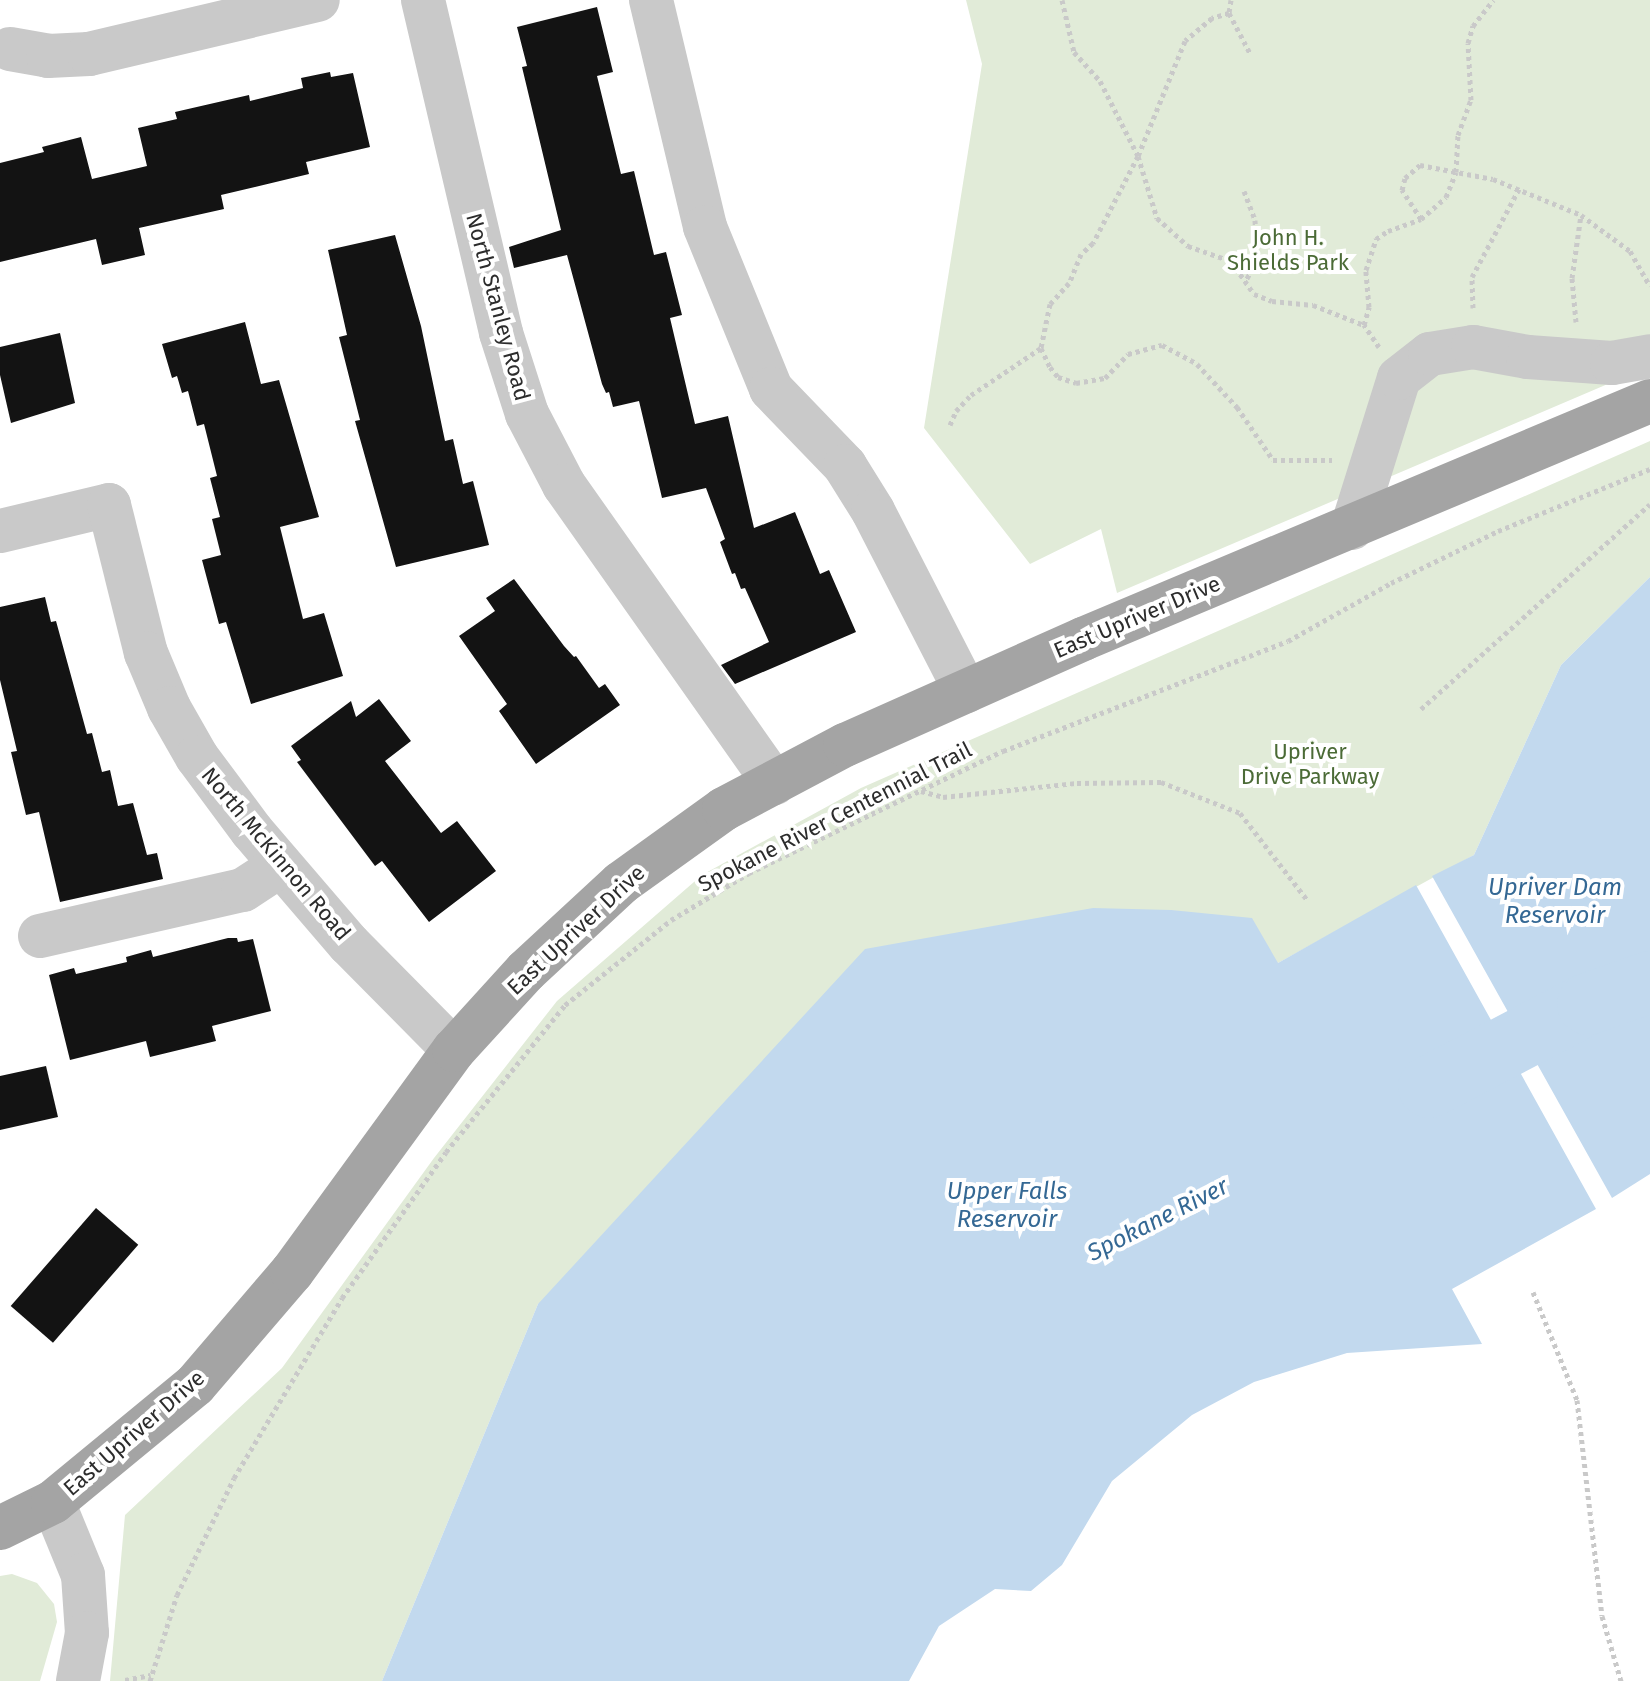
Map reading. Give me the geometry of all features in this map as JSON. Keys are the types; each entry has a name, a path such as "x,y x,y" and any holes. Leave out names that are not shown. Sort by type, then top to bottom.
{"main road":[{"name":"East Upriver Drive","path":"53,1502 195,1385 292,1272 454,1050 526,971 621,883 724,809 845,745 1650,401"},
{"path":"0,1528 53,1502"}],"street":[{"path":"10,49 48,56 89,54 318,0"},
{"name":"North Stanley Road","path":"423,0 501,333 527,414 564,485 774,783"},
{"path":"651,0 705,227 771,389 845,466 873,511 966,692"},
{"path":"1352,528 1399,378 1430,354 1473,347 1528,357 1612,363 1650,356"},
{"name":"North McKinnon Road","path":"0,531 109,505 146,653 169,708 197,757 281,865 349,944 454,1050"},
{"path":"40,936 243,890 281,865"},
{"name":"East Upriver Drive","path":"53,1502 83,1575 87,1633 78,1681"}],"path":[{"path":"1062,0 1074,52 1100,81 1138,156 1157,218 1188,246 1231,261 1254,294 1272,301 1313,305 1364,325 1399,378"},
{"path":"1231,0 1229,13 1251,55"},
{"path":"1364,325 1369,307 1366,270 1376,239 1388,231 1421,219 1446,197 1456,172 1458,135 1471,100 1468,43 1473,26 1493,0"},
{"path":"1229,13 1212,18 1185,41 1138,156 1093,243 1081,254 1069,283 1050,304 1041,348 1058,377 1076,383 1105,378 1128,354 1162,345 1197,364 1237,407 1273,460 1373,460"},
{"path":"1421,219 1402,190 1405,178 1420,165 1493,179 1581,215 1630,251 1650,286"},
{"path":"1473,347 1472,277 1519,189"},
{"path":"1244,191 1255,220 1257,261 1246,280"},
{"path":"1579,360 1572,278 1581,215"},
{"path":"1643,275 1650,271"},
{"path":"950,425 956,411 971,395 1041,348"},
{"name":"Spokane River Centennial Trail","path":"151,1678 177,1595 234,1478 303,1361 410,1202 565,1005 671,920 749,873 1003,751 1288,641 1391,583 1498,531 1650,469"},
{"path":"1421,709 1650,504"},
{"path":"920,791 943,797 1077,783 1161,782 1240,813 1308,901"},
{"path":"1533,1292 1577,1400 1602,1616 1621,1681"},
{"path":"125,1680 151,1678"}],"green space":[{"name":"John H. Shields Park","path":"966,0 1650,0 1650,366 1117,593 1101,529 1030,564 924,428 982,64"},
{"name":"Upriver Drive Parkway","path":"1650,441 1650,577 1561,665 1474,855 1278,963 538,1304 382,1681 110,1681 125,1515 282,1368 434,1158 557,1001 702,875 861,788"},
{"path":"12,1574 37,1583 54,1604 57,1622 40,1681 0,1681 0,1576"}],"water":[{"name":"Upriver Dam Reservoir","path":"1650,577 1650,1174 1612,1198 1432,876 1474,855 1561,665"},
{"name":"Upper Falls Reservoir","path":"1416,885 1596,1209 1452,1289 1482,1344 1347,1353 1254,1382 1192,1415 1112,1481 1062,1565 1031,1591 995,1589 939,1626 909,1681 382,1681 538,1304 865,949 1093,908 1171,910 1252,918 1278,963"}],"building":[{"path":"597,7 613,72 597,76 621,174 634,171 654,255 666,252 682,315 670,318 695,424 728,416 754,528 795,512 820,574 829,570 856,632 735,684 721,665 769,642 745,588 741,589 735,573 732,574 720,542 725,539 706,488 662,498 639,401 613,407 609,392 606,393 602,384 567,255 514,268 509,247 561,230 522,67 527,66 517,27"},
{"path":"330,72 331,77 353,73 370,147 306,162 309,174 221,195 224,209 139,228 145,255 102,265 96,239 0,262 0,163 44,152 42,147 81,137 92,179 147,166 138,128 177,119 175,112 249,95 250,101 303,88 301,78"},
{"path":"395,235 421,326 445,441 453,439 463,484 473,481 489,545 396,567 355,421 360,420 339,337 347,335 328,250"},
{"path":"245,322 261,384 279,380 319,517 280,527 303,619 324,613 343,676 251,704 226,622 219,624 202,560 221,555 212,519 220,517 210,478 217,476 204,424 197,426 188,391 182,393 177,376 172,378 162,344"},
{"path":"60,333 75,403 11,423 0,375 0,347"},
{"path":"514,579 599,688 605,684 620,705 536,764 499,711 507,704 459,636 495,611 486,598"},
{"path":"45,597 51,622 56,621 87,734 92,733 102,772 110,770 118,806 133,803 147,855 157,853 163,879 60,902 39,812 26,815 11,752 17,751 0,680 0,607"},
{"path":"379,699 411,741 385,761 441,833 457,821 496,871 429,922 382,861 375,866 297,762 301,760 291,746 351,701 356,717"},
{"path":"237,938 238,942 253,939 271,1011 212,1026 216,1041 150,1057 146,1041 70,1060 49,975 74,968 76,974 127,962 126,957 151,950 153,957"},
{"path":"46,1066 58,1117 0,1130 0,1076"},
{"path":"96,1208 138,1245 53,1343 11,1306"}],"waterway":[{"name":"Spokane River","path":"1429,1087 1588,1004 1650,982"}]}
